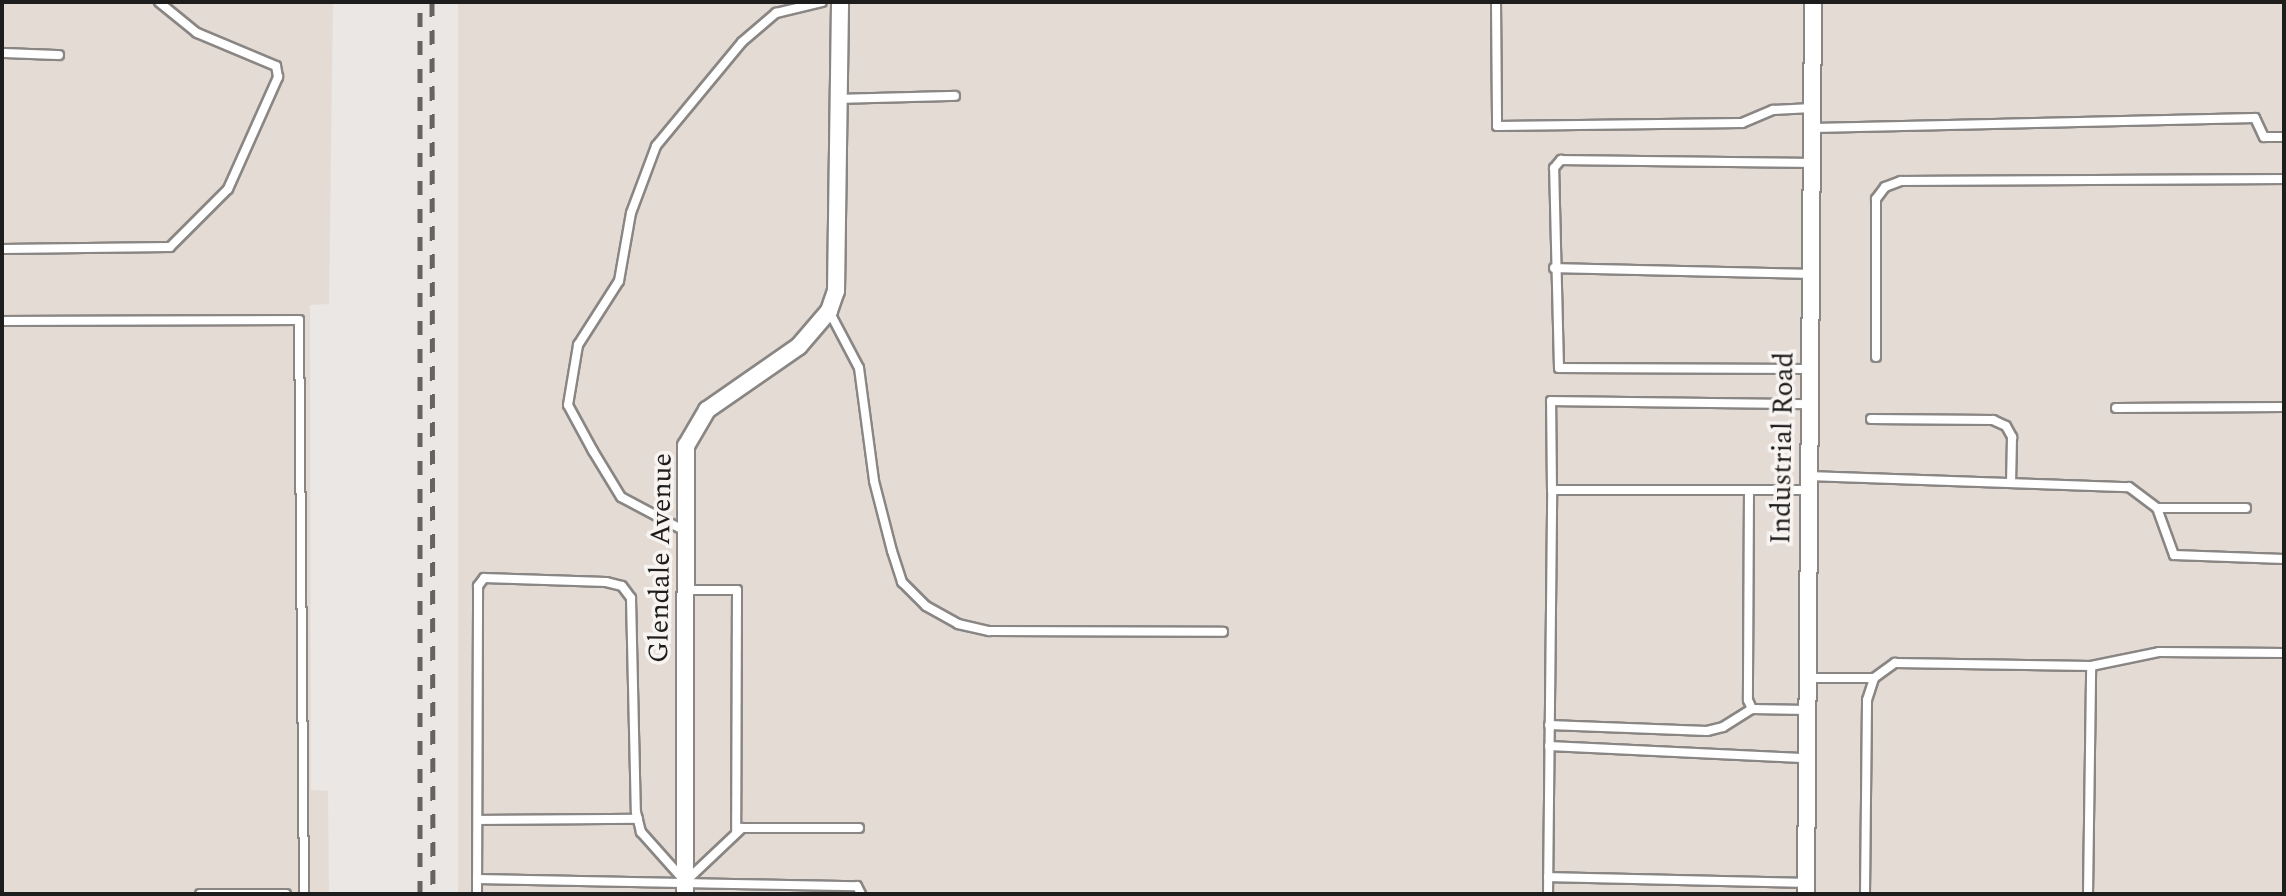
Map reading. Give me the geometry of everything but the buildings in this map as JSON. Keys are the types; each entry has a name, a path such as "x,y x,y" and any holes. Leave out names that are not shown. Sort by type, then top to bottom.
{"street":[{"path":"829,311 836,291 840,2"},
{"name":"Industrial Road","path":"1806,888 1813,2"},
{"name":"Glendale Avenue","path":"685,888 685,455 698,419 799,346 829,311"}],"lane":[{"path":"2,249 170,247 228,189 278,77 276,66 197,33 159,2"},
{"path":"685,531 621,497 593,451 568,405 578,345 619,281 631,213 656,146 742,42 776,13 822,2"},
{"path":"1496,2 1497,126 1742,123 1773,110 1812,108"},
{"path":"2,53 59,55"},
{"path":"838,99 955,96"},
{"path":"1812,128 2255,118 2264,137 2284,137"},
{"path":"1809,369 1559,368 1554,268 1554,168 1561,160 1812,163"},
{"path":"1876,357 1876,199 1885,187 1901,181 2284,179"},
{"path":"1554,268 1810,274"},
{"path":"829,311 859,368 874,481 902,582 926,606 958,624 989,631 1223,632"},
{"path":"2,321 299,320 304,894"},
{"path":"1548,894 1551,401 1809,404"},
{"path":"2116,408 2284,407"},
{"path":"1871,419 1993,420 2006,426 2012,437 2011,483"},
{"path":"1552,490 1749,490 1808,483 2011,483 2129,487 2157,508 2174,555 2284,559"},
{"path":"1749,490 1748,700 1752,709"},
{"path":"2157,508 2246,508"},
{"path":"477,894 478,586 484,578 606,582 622,586 631,598 633,779 638,819 641,832 685,888"},
{"path":"685,590 737,590 736,832"},
{"path":"1807,678 1874,678 1895,663 2091,666 2159,652 2284,653"},
{"path":"2088,894 2091,666"},
{"path":"1865,894 1867,700 1874,678"},
{"path":"1549,725 1707,731 1752,709 1807,710"},
{"path":"1549,746 1807,758"},
{"path":"478,820 638,819"},
{"path":"685,888 736,832 772,826 859,828"},
{"path":"1548,877 1806,888"},
{"path":"477,879 685,888 857,886 861,894"},
{"path":"200,894 286,894"}],"shaded area":[{"path":"2,2 333,2 329,304 310,305 311,790 328,791 329,894 2,894"},
{"path":"458,2 2284,2 2284,894 458,894"}],"railway":[{"path":"420,2 420,894"},
{"path":"432,2 433,894"}]}
